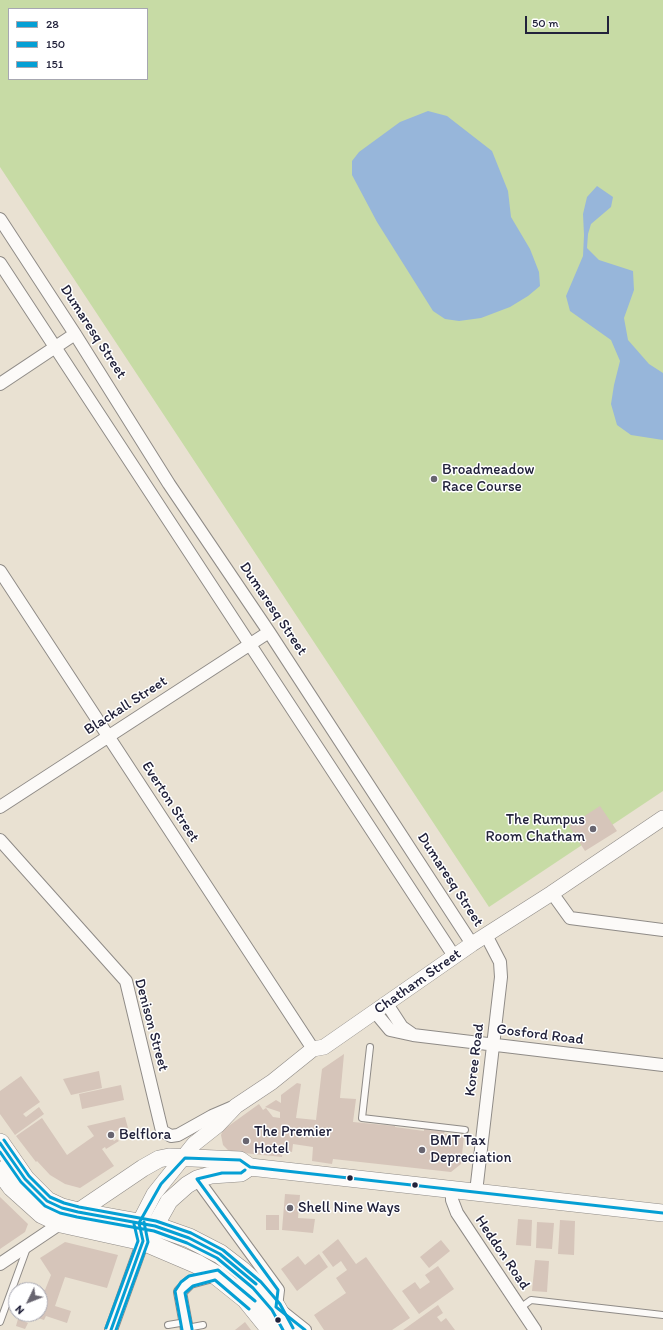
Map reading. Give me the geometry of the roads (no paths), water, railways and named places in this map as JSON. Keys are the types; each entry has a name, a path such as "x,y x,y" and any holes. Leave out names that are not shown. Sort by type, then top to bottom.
{"main road":[{"path":"0,1143 36,1191 47,1201 62,1208 146,1230 189,1238 220,1254 242,1271 276,1307 289,1330"},
{"path":"78,1212 153,1162 169,1157 240,1160 250,1167 663,1213"},
{"path":"146,1230 181,1188 197,1179 222,1173 242,1173 250,1167"},
{"path":"0,1171 12,1187 27,1202 42,1214 61,1223 146,1230 178,1255 216,1275 246,1299 271,1330"}],"street":[{"name":"Dumaresq Street","path":"0,219 75,334 169,484 269,632 472,944"},
{"path":"0,264 151,496 251,644 454,956"},
{"path":"0,384 75,334"},
{"path":"151,496 169,484"},
{"name":"Everton Street","path":"0,572 313,1049"},
{"name":"Blackall Street","path":"0,807 269,632"},
{"path":"330,765 348,753"},
{"name":"Chatham Street","path":"146,1230 161,1184 194,1144 218,1125 236,1106 272,1082 313,1049 324,1047 454,956 552,893 663,818"},
{"name":"Denison Street","path":"0,840 126,981 162,1131 171,1136 178,1135 212,1116 236,1106"},
{"path":"552,893 570,918 663,930"},
{"name":"Koree Road","path":"476,1192 501,977 500,962 486,935"},
{"name":"Gosford Road","path":"381,1008 413,1035 663,1065"},
{"path":"197,1179 278,1290 276,1307 305,1330"},
{"name":"Heddon Road","path":"452,1190 452,1200 457,1213 535,1330"},
{"path":"0,1264 61,1223"},
{"path":"111,1330 146,1230"},
{"path":"187,1327 180,1292 190,1282 216,1275"}],"lane":[{"path":"370,1047 362,1118 465,1130"},
{"path":"0,1322 28,1246"},
{"path":"519,1308 531,1300 663,1315"},
{"path":"168,1325 187,1327 203,1325"}],"water":[{"path":"428,111 447,116 492,151 508,191 511,217 530,249 539,272 540,286 528,296 510,307 481,318 459,321 445,319 433,311 377,222 352,175 352,161 359,152 400,122"},
{"path":"597,186 613,197 611,207 591,224 588,234 587,248 599,260 633,271 634,290 624,318 628,340 649,364 663,373 663,440 631,435 617,425 611,404 620,361 611,340 570,311 566,296 583,256 583,214 587,197"}],"place":[{"name":"Broadmeadow Race Course","path":"434,479"},
{"name":"The Rumpus Room Chatham","path":"593,829"},
{"name":"Belflora","path":"111,1135"},
{"name":"The Premier Hotel","path":"246,1141"},
{"name":"BMT Tax Depreciation","path":"422,1150"},
{"name":"Shell Nine Ways","path":"290,1208"}]}
